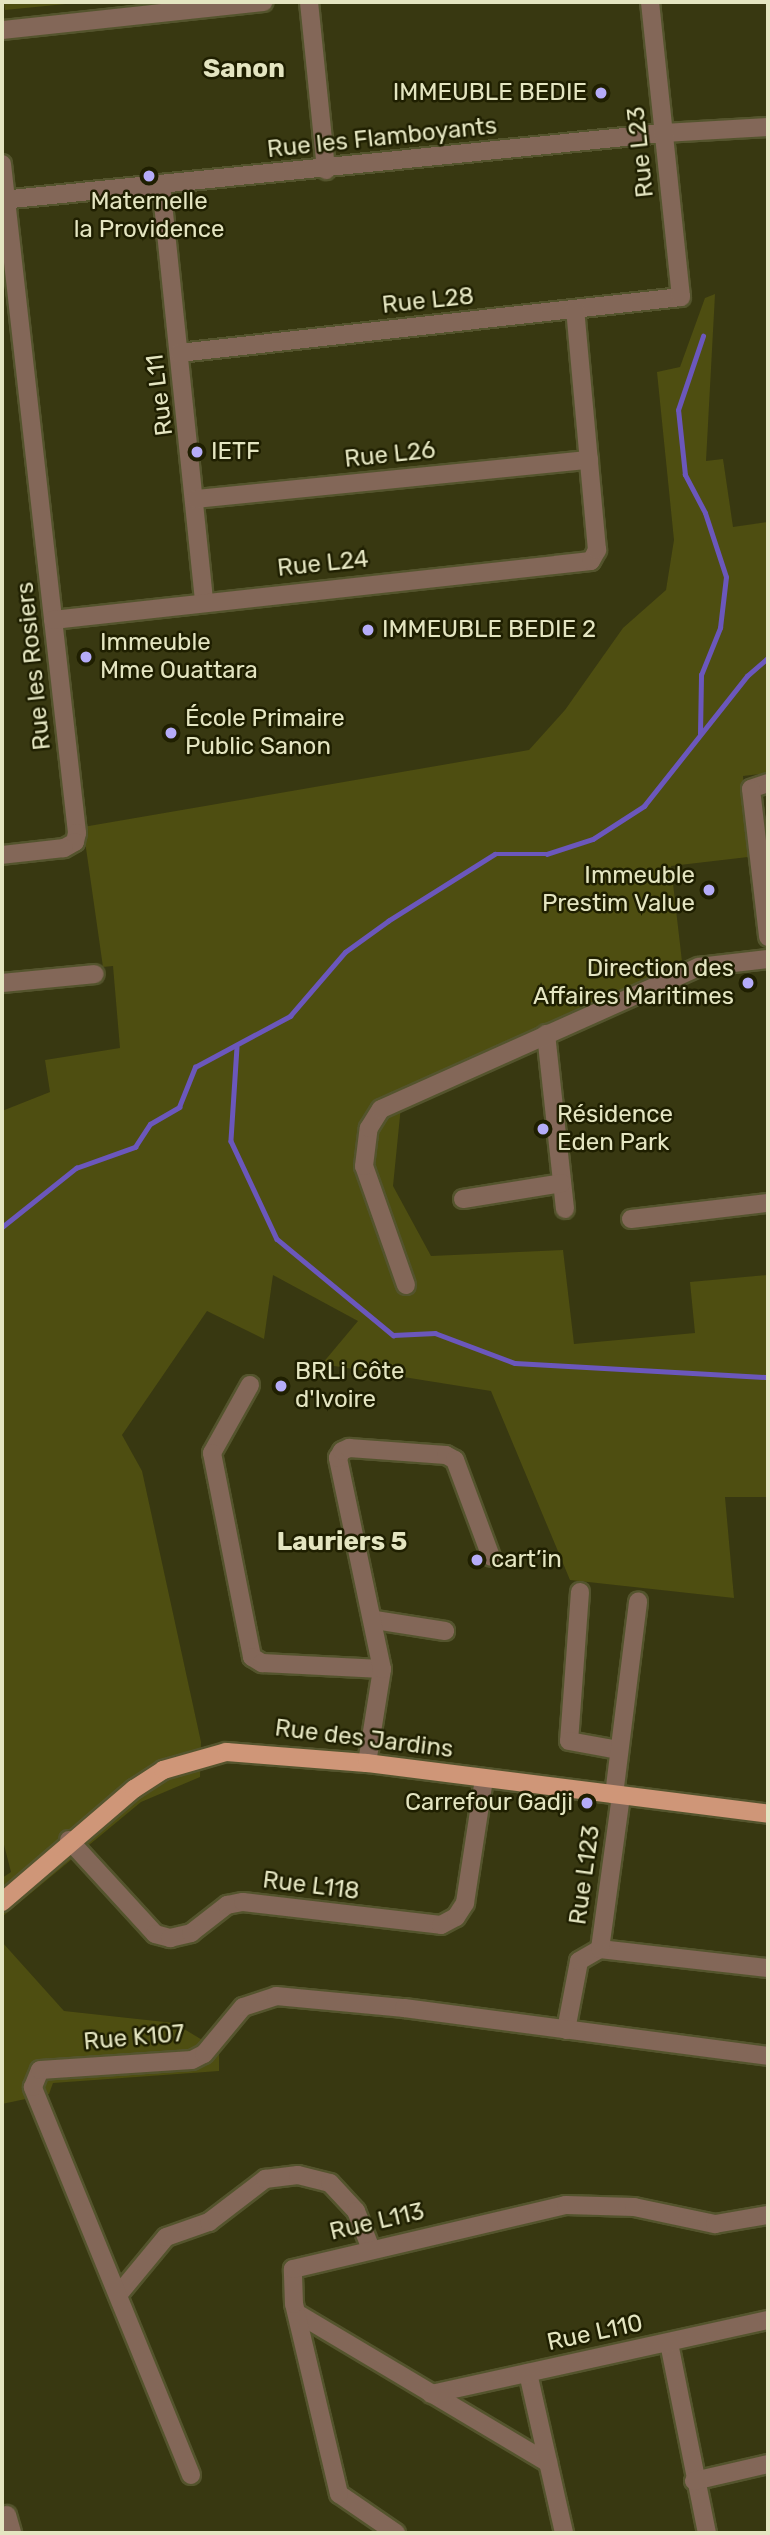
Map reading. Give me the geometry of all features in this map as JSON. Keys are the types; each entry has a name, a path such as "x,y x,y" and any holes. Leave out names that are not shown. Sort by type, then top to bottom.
{"main road":[{"name":"Rue des Jardins","path":"2,1902 69,1840 144,1783 194,1758 261,1751 768,1814"}],"street":[{"path":"2,30 136,8 264,2"},
{"path":"309,2 326,170"},
{"name":"Rue L23","path":"650,2 681,297"},
{"name":"Rue les Flamboyants","path":"3,199 326,170 664,133 768,127"},
{"name":"Rue les Rosiers","path":"2,164 3,199 77,828 75,842 64,848 2,855"},
{"name":"Rue L11","path":"161,184 196,499 204,601"},
{"name":"Rue L28","path":"179,353 681,297"},
{"path":"575,310 589,460"},
{"name":"Rue L24","path":"54,620 204,601 591,561 596,557 589,460"},
{"name":"Rue L26","path":"196,499 589,460"},
{"path":"768,783 751,789 768,934"},
{"path":"406,1285 363,1166 369,1128 381,1109 699,967 768,959"},
{"path":"2,982 95,974"},
{"path":"546,1034 565,1209"},
{"path":"463,1199 562,1183"},
{"path":"631,1219 768,1203"},
{"path":"250,1385 212,1453 252,1657 262,1663 382,1669"},
{"path":"368,1763 382,1669 375,1620 338,1458 342,1451 349,1448 432,1454 455,1460 491,1557"},
{"path":"580,1592 569,1741 619,1750"},
{"name":"Rue L123","path":"566,2030 579,1961 600,1949 617,1796 619,1750 638,1601"},
{"path":"375,1620 445,1631"},
{"name":"Rue L118","path":"69,1840 155,1934 170,1938 191,1933 227,1905 243,1902 441,1925 456,1917 465,1903 484,1779"},
{"path":"600,1949 768,1968"},
{"name":"Rue K107","path":"191,2475 33,2087 40,2070 192,2060 204,2054 243,2007 276,1996 404,2008 768,2056"},
{"path":"118,2295 166,2237 209,2222 265,2179 298,2175 331,2183 356,2211 371,2249"},
{"name":"Rue L113","path":"396,2533 339,2494 300,2315 294,2304 293,2269 575,2204 634,2207 715,2224 768,2215"},
{"path":"300,2315 548,2463"},
{"name":"Rue L110","path":"431,2393 768,2320"},
{"path":"669,2343 694,2482 707,2533"},
{"path":"528,2373 564,2533"},
{"path":"694,2482 768,2464"},
{"path":"7,2515 12,2533"}],"shaded area":[{"path":"4,2 86,2 5,10"},
{"path":"715,294 706,461 723,459 733,527 768,522 768,773 743,776 748,857 671,866 684,979 401,1106 393,1186 431,1256 563,1250 574,1344 695,1333 690,1282 768,1275 768,1497 725,1497 734,1598 570,1580 491,1391 322,1364 358,1321 273,1275 264,1339 207,1311 122,1435 142,1471 201,1742 200,1777 141,1802 2,1917 2,1878 11,1872 2,1837 2,1111 50,1092 45,1060 120,1048 113,966 103,967 83,827 529,750 565,710 623,628 666,590 674,540 657,372 680,367 705,298"},
{"path":"2,1942 64,2011 174,2023 219,2050 219,2071 53,2083 49,2094 2,2104"}],"waterway":[{"path":"700,734 701,675 720,628 726,577 705,513 685,475 678,410 703,336"},
{"path":"2,1227 76,1168 135,1147 150,1124 179,1107 195,1067 290,1016 345,952 388,921 495,854 547,854 593,839 644,806 747,676 768,658"},
{"path":"237,1047 231,1141 277,1239 393,1335 435,1333 515,1363 768,1377"}],"place":[{"name":"IMMEUBLE BEDIE","path":"601,93"},
{"name":"Maternelle la Providence","path":"149,176"},
{"name":"IETF","path":"197,452"},
{"name":"IMMEUBLE BEDIE 2","path":"368,630"},
{"name":"Immeuble Mme Ouattara","path":"86,657"},
{"name":"École Primaire Public Sanon","path":"171,733"},
{"name":"Immeuble Prestim Value","path":"709,890"},
{"name":"Direction des Affaires Maritimes","path":"748,983"},
{"name":"Résidence Eden Park","path":"543,1129"},
{"name":"BRLi Côte d'Ivoire","path":"281,1386"},
{"name":"cart’in","path":"477,1560"},
{"name":"Carrefour Gadji","path":"587,1803"}],"district":[{"name":"Sanon","path":"244,69"},
{"name":"Lauriers 5","path":"342,1542"}]}
